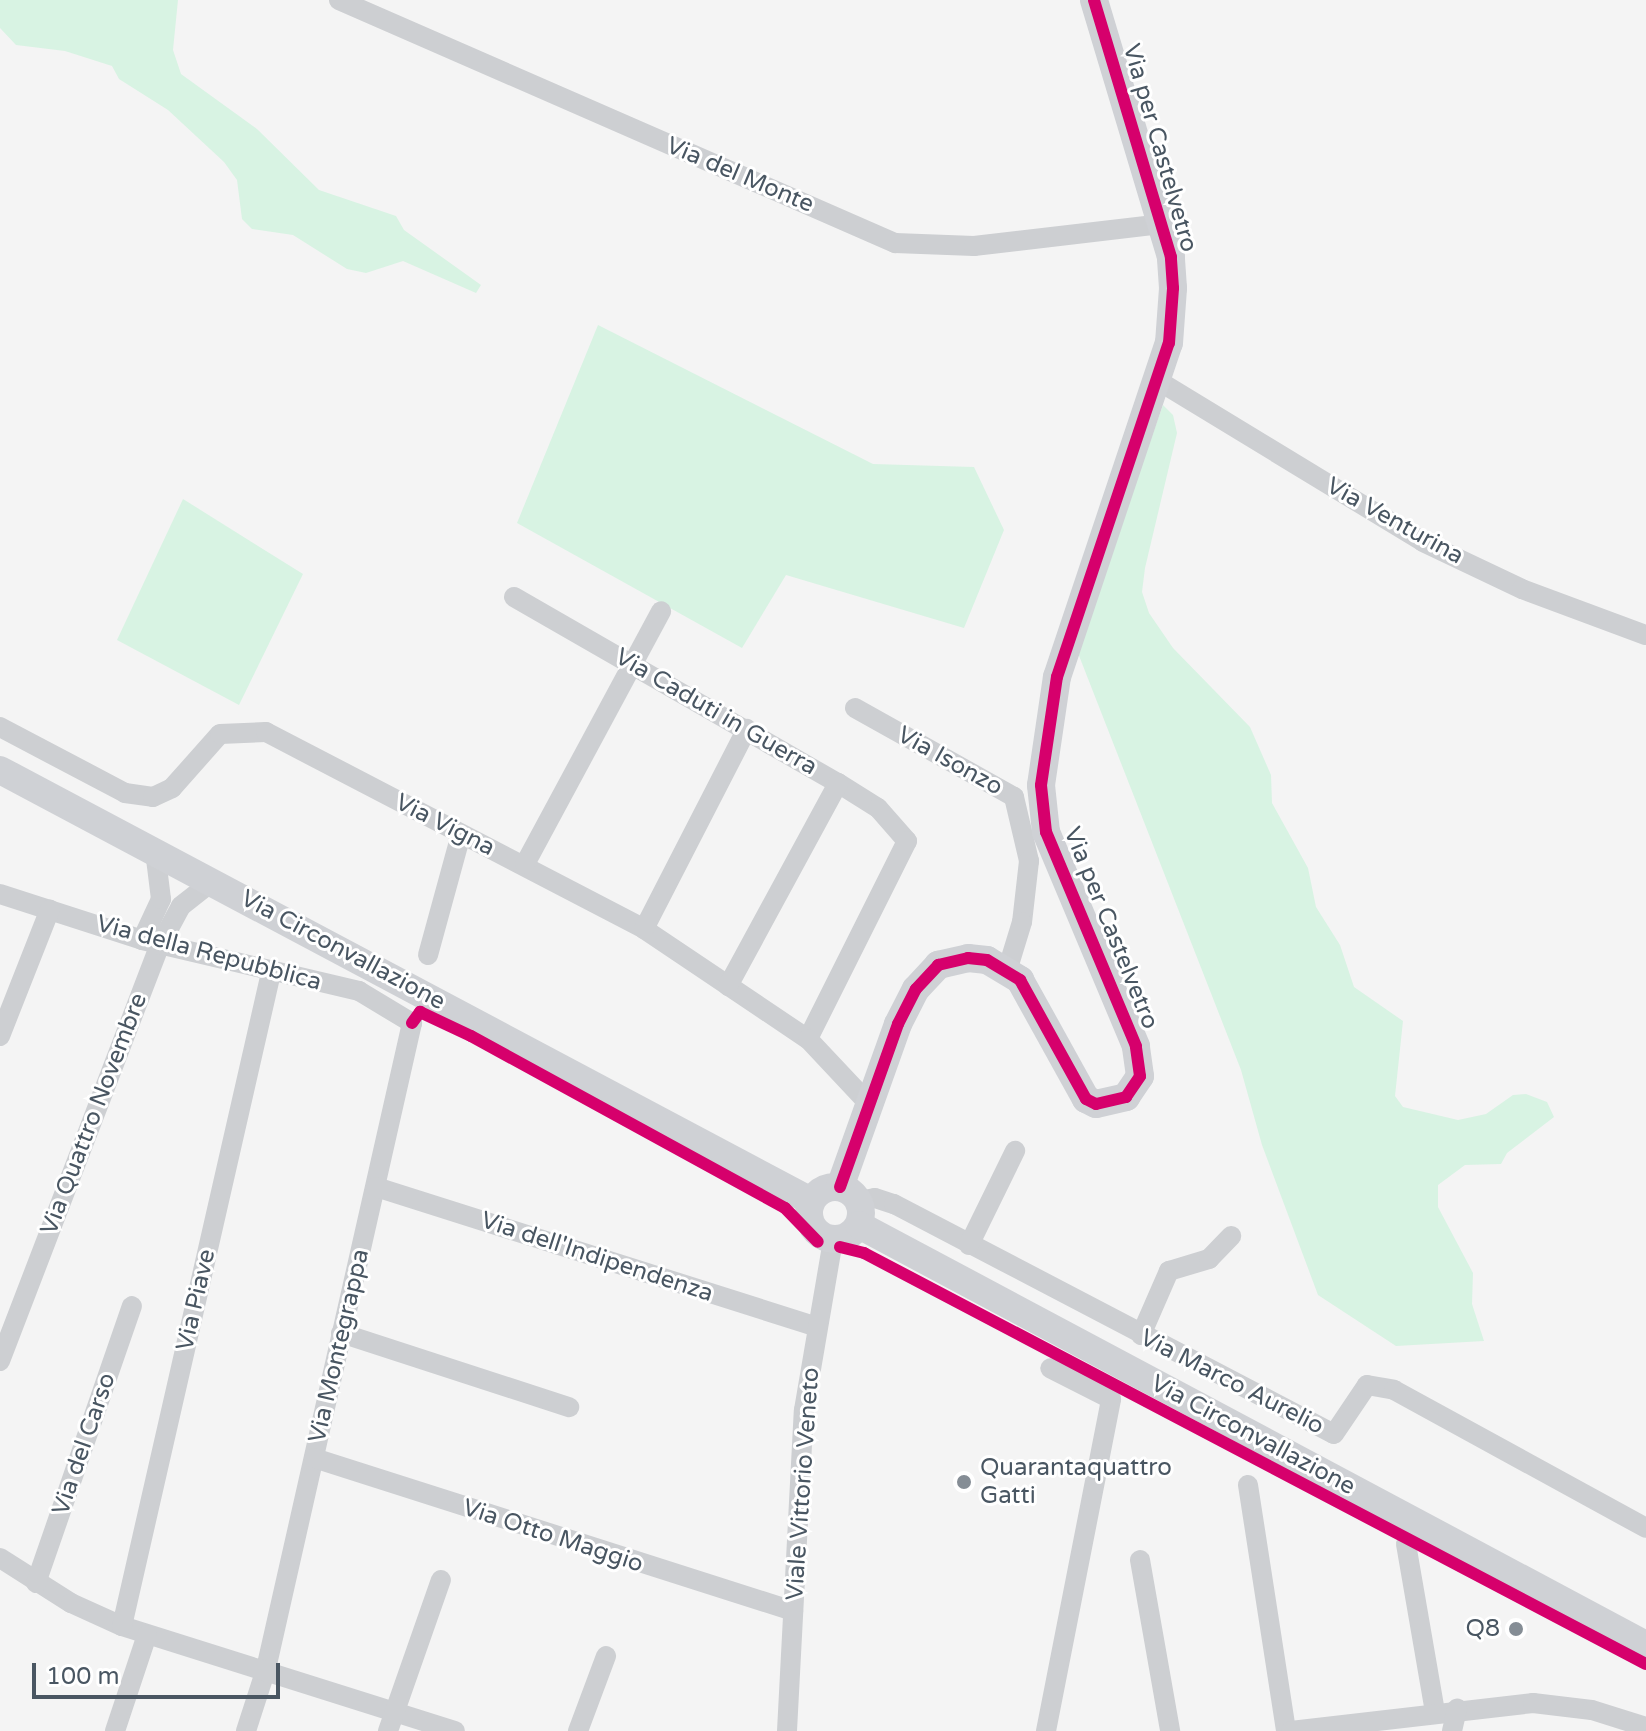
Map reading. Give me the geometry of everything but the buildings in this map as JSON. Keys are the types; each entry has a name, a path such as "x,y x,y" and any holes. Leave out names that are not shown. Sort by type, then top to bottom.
{"main road":[{"name":"Via per Castelvetro","path":"1007,971 1030,994 1077,1090 1096,1104 1126,1097 1136,1087 1141,1063 1046,832 1041,785 1057,677 1169,343 1173,288 1161,224 1094,0"},
{"name":"Via Circonvallazione","path":"0,770 811,1201"},
{"path":"853,1204 823,1189 811,1201 812,1226 833,1240 845,1238 853,1204 868,1103 898,1024 926,974 938,965 968,958 1007,971"},
{"name":"Via Circonvallazione","path":"853,1204 1646,1645"}],"street":[{"name":"Via del Monte","path":"339,0 895,243 974,246 1161,224"},
{"name":"Via Venturina","path":"1157,380 1423,542 1522,589 1646,635"},
{"name":"Via Caduti in Guerra","path":"514,597 838,783 878,808 907,841 808,1039"},
{"path":"525,864 661,611"},
{"name":"Via Isonzo","path":"855,708 1014,797 1029,861 1022,922 1007,971"},
{"name":"Via Vigna","path":"0,727 125,793 153,797 172,788 220,734 266,732 525,864 644,929 808,1039 868,1103"},
{"path":"644,929 747,729"},
{"path":"728,986 838,783"},
{"path":"428,955 461,834"},
{"path":"151,943 161,899 155,851"},
{"name":"Via Quattro Novembre","path":"0,1361 151,943 181,906 212,882"},
{"name":"Via della Repubblica","path":"0,894 151,943 359,991 412,1023"},
{"path":"0,1036 50,909"},
{"name":"Via Piave","path":"122,1626 271,973"},
{"name":"Via Montegrappa","path":"246,1731 266,1669 412,1023"},
{"path":"969,1245 1015,1151"},
{"name":"Via dell'Indipendenza","path":"376,1187 817,1327"},
{"name":"Via Marco Aurelio","path":"853,1204 875,1198 894,1204 1334,1434 1367,1385 1394,1390 1646,1528"},
{"path":"1141,1335 1169,1271 1209,1259 1231,1236"},
{"name":"Viale Vittorio Veneto","path":"787,1731 804,1410 833,1240"},
{"name":"Via del Carso","path":"36,1583 132,1306"},
{"path":"341,1333 569,1407"},
{"path":"1046,1731 1111,1399 1050,1368"},
{"name":"Via Otto Maggio","path":"314,1458 793,1611"},
{"path":"1248,1485 1289,1731 1457,1709 1564,1706 1646,1727"},
{"path":"1406,1544 1435,1712"},
{"path":"0,1558 36,1583 122,1626 266,1669 391,1721 455,1731"},
{"path":"1140,1560 1170,1731"},
{"path":"391,1721 441,1580"},
{"path":"115,1731 147,1635"},
{"path":"578,1731 606,1656"},
{"path":"1452,1731 1457,1709"}],"green space":[{"path":"0,0 178,0 173,50 181,74 257,129 319,190 396,216 404,230 481,285 476,293 403,261 366,273 347,269 293,235 252,229 242,219 237,180 224,162 168,110 119,79 112,66 65,51 16,45 0,28"},
{"path":"598,325 873,464 974,467 1004,530 964,628 786,575 742,648 517,523"},
{"path":"1163,405 1173,415 1177,433 1145,568 1142,592 1149,613 1173,648 1250,727 1271,775 1272,803 1308,868 1316,907 1340,945 1354,987 1403,1021 1395,1096 1403,1107 1458,1120 1486,1114 1513,1095 1526,1094 1547,1102 1554,1117 1507,1153 1501,1164 1465,1165 1438,1185 1438,1207 1473,1273 1472,1304 1484,1341 1396,1346 1318,1295 1262,1145 1241,1070 1076,648"},
{"path":"183,499 303,574 239,705 117,640"}],"cycle path":[{"path":"840,1187 898,1024 916,989 938,965 968,958 987,960 1020,980 1086,1099 1096,1104 1126,1097 1140,1076 1136,1046 1046,832 1041,785 1057,677 1169,343 1173,288 1171,257 1094,0"},
{"path":"412,1023 420,1012 471,1036 785,1208 818,1242"},
{"path":"840,1247 864,1253 1646,1664"}],"place":[{"name":"Quarantaquattro Gatti","path":"964,1482"},
{"name":"Q8","path":"1516,1629"}]}
